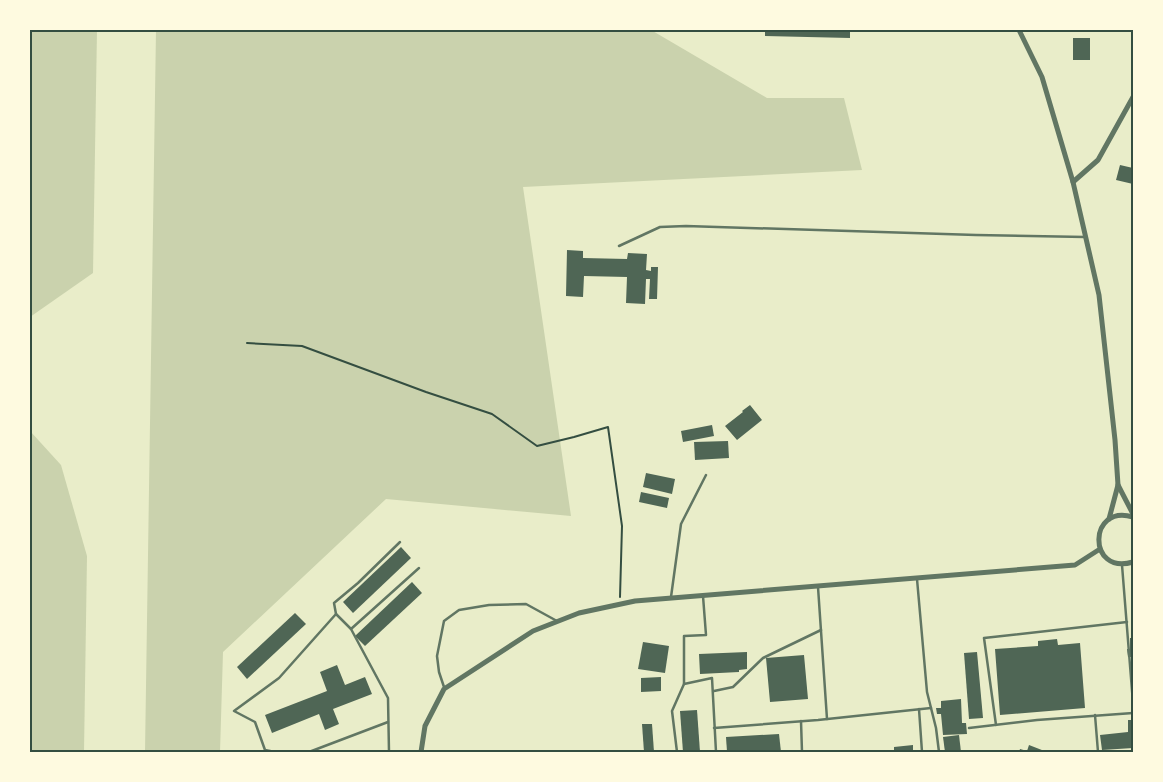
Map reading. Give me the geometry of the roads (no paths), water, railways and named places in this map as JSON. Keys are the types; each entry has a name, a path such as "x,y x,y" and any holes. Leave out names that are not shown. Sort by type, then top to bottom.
{"street":[{"path":"1019,30 1042,77 1073,182 1098,295 1115,440 1118,485 1109,518 1099,532 1098,541 1104,556 1110,560 1122,565 1133,562"},
{"path":"1073,182 1098,160 1133,97"},
{"path":"1118,485 1133,515"},
{"path":"1109,518 1117,515 1133,515"},
{"path":"421,752 425,726 444,689 533,631 579,613 635,602 1075,565 1100,549"}],"lane":[{"path":"619,246 660,227 686,226 976,236 1086,237"},
{"path":"670,599 681,524 706,475"},
{"path":"389,752 388,698 351,629 336,614 334,603 358,583 400,542"},
{"path":"1122,565 1133,703"},
{"path":"351,629 419,568"},
{"path":"917,579 926,692 936,728 939,752"},
{"path":"818,587 827,719"},
{"path":"676,752 672,711 684,684 684,636 706,634 703,596"},
{"path":"444,689 437,656 444,621 459,610 489,604 526,604 558,621"},
{"path":"275,752 265,750 256,722 234,711 279,678 336,614"},
{"path":"996,725 984,638 1126,622"},
{"path":"713,691 733,687 763,658 821,630"},
{"path":"684,684 712,678 716,752"},
{"path":"714,728 931,708"},
{"path":"919,709 922,752"},
{"path":"969,728 1133,712"},
{"path":"1095,715 1098,752"},
{"path":"801,721 802,752"},
{"path":"309,752 388,722"}]}
